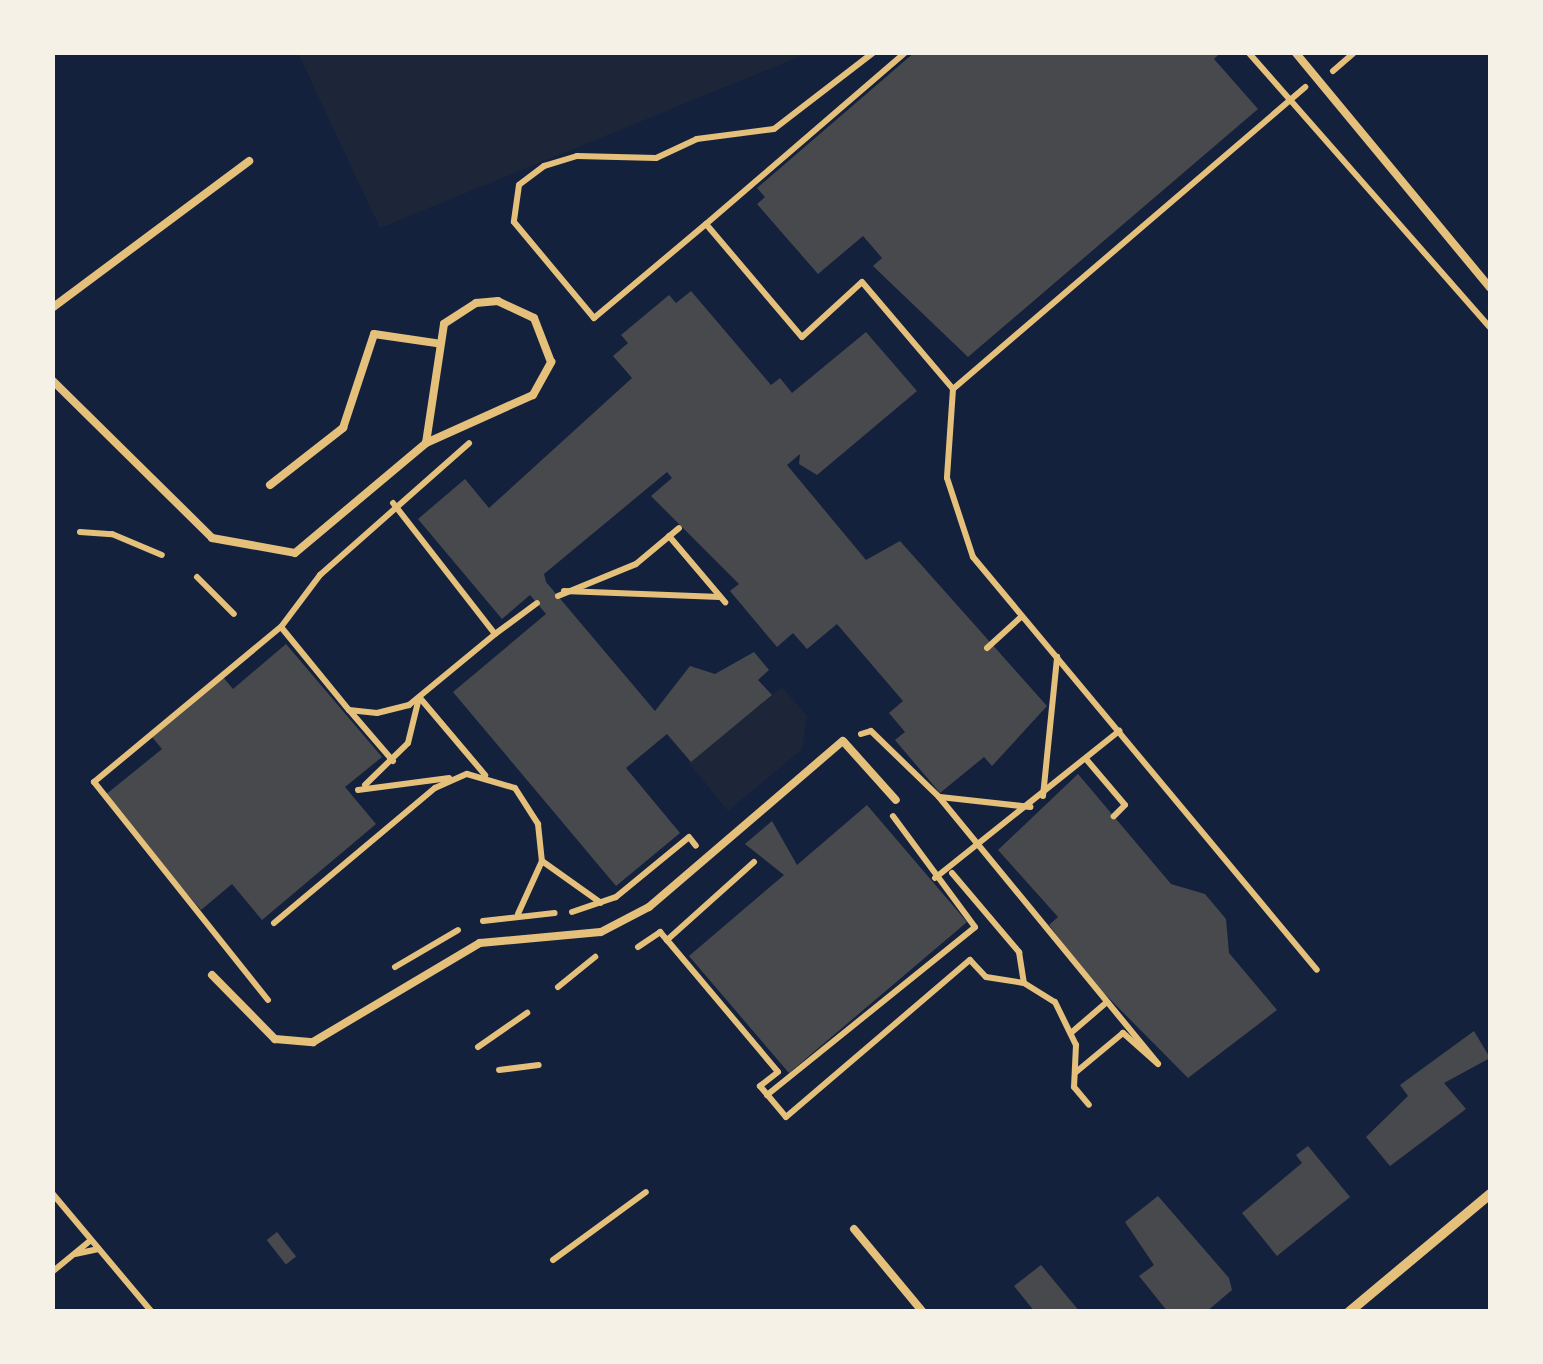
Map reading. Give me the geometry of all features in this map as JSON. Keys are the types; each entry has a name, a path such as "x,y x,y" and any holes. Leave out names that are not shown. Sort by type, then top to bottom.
{"street":[{"path":"1349,1312 1490,1194"}],"lane":[{"path":"1295,52 1490,288"},
{"path":"52,308 249,161"},
{"path":"52,380 212,538 265,554 296,553 426,443 468,429 533,395 550,347 534,318 498,301 456,311 436,343 426,443"},
{"path":"270,485 343,428 374,334 436,343"},
{"path":"212,975 275,1039 312,1042 480,943 601,932 706,858 843,741 896,800"},
{"path":"854,1229 922,1312"}],"path":[{"path":"874,52 794,121 697,140 656,158 561,158 519,185 512,210 537,257 594,318 906,52"},
{"path":"1248,52 1490,327"},
{"path":"1330,73 1355,52"},
{"path":"953,389 1306,85"},
{"path":"706,224 802,337 862,282 953,389 952,506 973,557 1317,970"},
{"path":"280,1013 94,788 96,776 281,626 320,575 396,506 470,449 468,429"},
{"path":"396,506 495,634"},
{"path":"670,536 722,600 561,594 636,564 679,528"},
{"path":"80,532 112,534 162,555"},
{"path":"197,577 234,614"},
{"path":"349,710 397,712 537,604"},
{"path":"987,648 1022,616"},
{"path":"281,626 393,761"},
{"path":"1043,796 1057,655"},
{"path":"419,697 415,727 393,761 361,787 485,776"},
{"path":"419,697 485,776 532,808 542,861 518,914"},
{"path":"843,741 872,731 939,797 1158,1064 1123,1033 1075,1072"},
{"path":"934,878 952,872 1118,731"},
{"path":"1086,759 1125,805 1114,816"},
{"path":"274,923 450,778"},
{"path":"939,797 1030,807"},
{"path":"767,1096 975,927 891,825 896,800"},
{"path":"388,971 474,923 602,903 688,836 706,858"},
{"path":"542,861 602,903"},
{"path":"667,940 754,862"},
{"path":"952,872 1019,952 1024,982"},
{"path":"638,947 644,938 660,932 667,940 778,1072 760,1086 786,1117 970,960 986,978 1024,982 1055,1002 1072,1032 1075,1072 1089,1105"},
{"path":"558,987 595,957"},
{"path":"1072,1032 1107,1002"},
{"path":"478,1047 526,1013"},
{"path":"498,1070 539,1064"},
{"path":"553,1260 646,1192"},
{"path":"52,1193 152,1312"},
{"path":"52,1272 92,1240"},
{"path":"74,1254 98,1248"}],"shaded area":[{"path":"298,53 808,53 380,228"},
{"path":"782,687 807,716 802,749 728,811 689,763"}],"building":[{"path":"915,52 1221,52 1214,59 1258,109 968,357 873,266 882,258 863,236 818,274 757,204 765,197 757,188"},
{"path":"691,291 771,385 780,378 792,393 866,332 917,391 817,475 799,464 800,454 787,465 866,560 900,541 1047,706 992,766 984,757 940,793 895,740 905,732 889,713 903,701 837,624 807,649 793,633 777,647 730,591 739,584 651,496 672,478 667,472 544,574 546,582 655,711 690,666 715,674 754,652 769,670 758,680 772,695 691,762 667,734 626,768 680,833 616,886 453,692 546,614 530,595 502,619 418,519 465,479 489,508 632,378 613,356 628,343 621,335 669,295 676,303"},
{"path":"286,644 382,757 345,787 376,824 262,920 232,884 201,910 104,796 162,749 152,737 223,677 233,689"},
{"path":"1078,774 1171,884 1205,894 1226,919 1229,953 1277,1010 1188,1078 1089,978 1049,925 1058,917 998,850"},
{"path":"867,805 967,922 789,1073 689,956 784,875 745,844 772,821 797,865"},
{"path":"1474,1031 1490,1058 1444,1083 1466,1109 1390,1166 1366,1137 1408,1096 1400,1085"},
{"path":"1308,1146 1350,1197 1277,1256 1242,1213 1302,1163 1296,1155"},
{"path":"1158,1196 1229,1278 1232,1290 1206,1312 1168,1312 1139,1276 1154,1265 1125,1222"},
{"path":"277,1232 296,1256 286,1264 267,1240"},
{"path":"1041,1265 1080,1312 1035,1312 1014,1286"}]}
